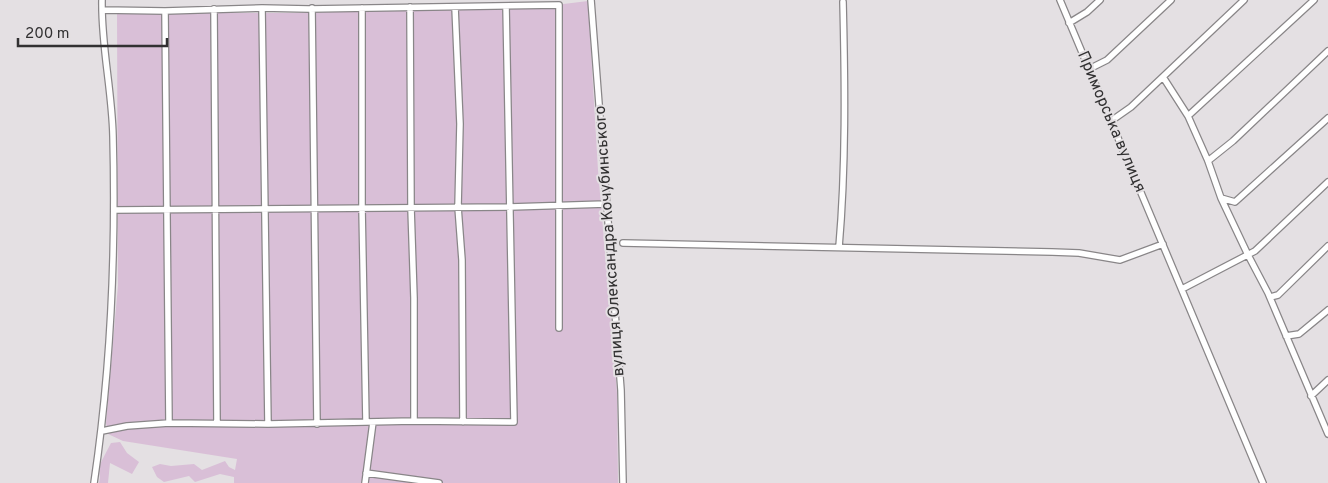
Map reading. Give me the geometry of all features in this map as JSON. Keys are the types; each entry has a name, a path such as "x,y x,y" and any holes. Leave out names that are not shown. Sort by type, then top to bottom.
{"street":[{"path":"94,483 102,431 110,322 114,210 113,126 102,0"},
{"name":"вулиця Олександра Кочубинського","path":"591,0 621,390 623,483"},
{"name":"Приморська вулиця","path":"1060,0 1263,483"},
{"path":"1070,23 1087,12 1100,0"},
{"path":"1089,69 1107,60 1171,0"},
{"path":"1111,121 1163,77 1244,0"},
{"path":"1188,116 1314,0"},
{"path":"839,247 843,179 845,51 843,2"},
{"path":"102,10 165,11 262,8 559,5 559,328"},
{"path":"102,431 127,426 169,423 514,422 506,6"},
{"path":"410,7 414,421"},
{"path":"456,7 460,124 458,207 462,260 463,422"},
{"path":"262,8 268,424"},
{"path":"312,8 316,424"},
{"path":"362,8 362,208 366,422"},
{"path":"214,9 217,423"},
{"path":"165,11 169,423"},
{"path":"1208,162 1233,141 1328,51"},
{"path":"1163,77 1188,116 1221,198 1270,297 1328,434"},
{"path":"1221,198 1235,202 1328,118"},
{"path":"1182,289 1255,250 1328,182"},
{"path":"114,210 510,207 606,204"},
{"path":"623,243 1079,253 1120,260 1163,244"},
{"path":"1270,297 1278,295 1328,246"},
{"path":"1286,336 1300,334 1328,310"},
{"path":"1312,396 1328,380"},
{"path":"365,483 373,422"},
{"path":"366,474 439,483"}],"shaded area":[{"path":"588,1 598,170 617,393 618,483 234,483 234,477 220,474 195,482 189,476 164,482 157,477 152,467 160,464 171,466 194,464 202,470 225,461 229,467 235,470 237,459 123,441 108,434 106,423 118,285 117,13 294,13 539,7"},
{"path":"120,442 127,453 139,462 132,474 110,463 108,483 99,483 99,466 111,443"}]}
